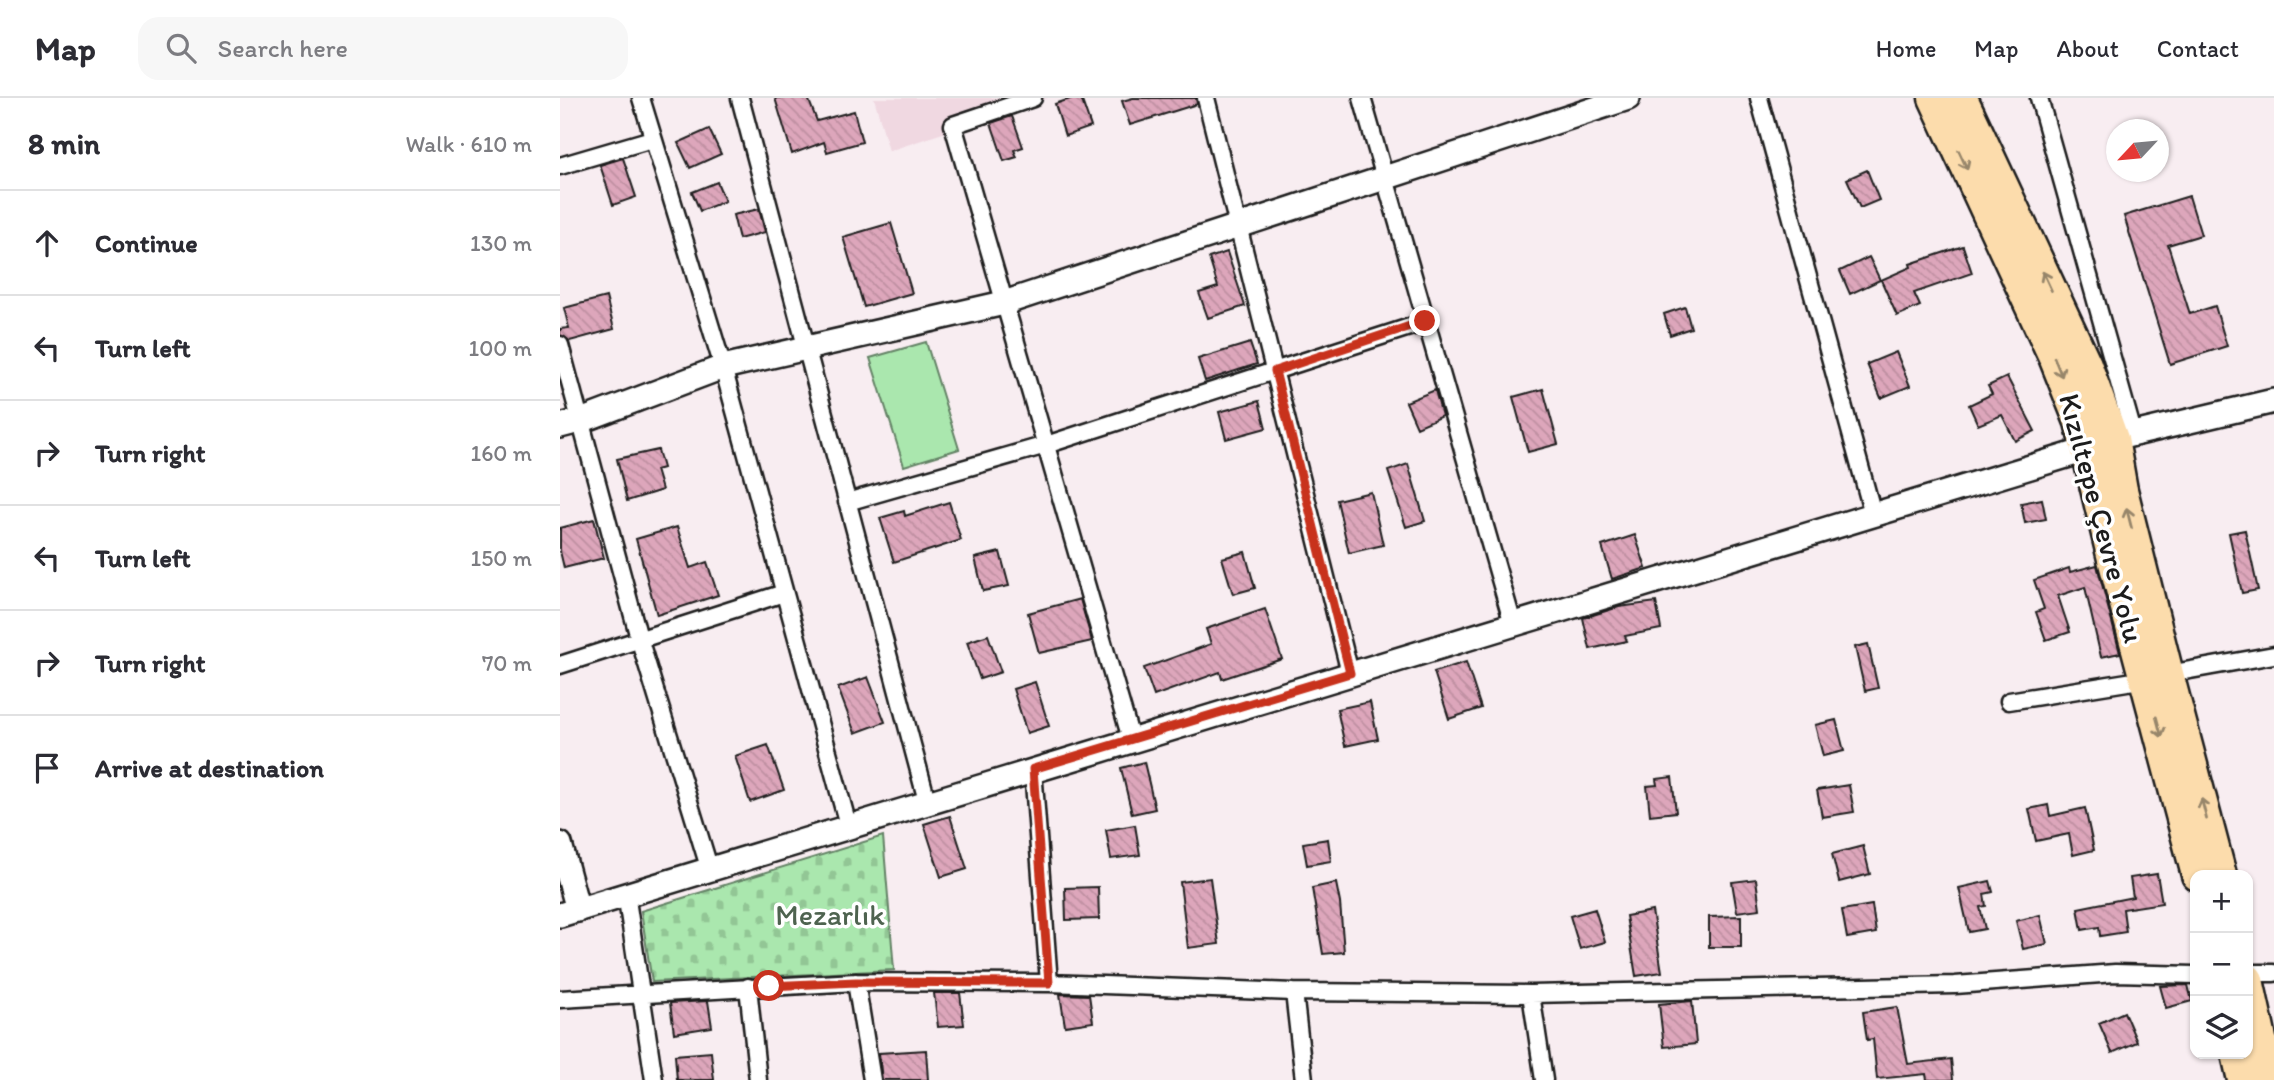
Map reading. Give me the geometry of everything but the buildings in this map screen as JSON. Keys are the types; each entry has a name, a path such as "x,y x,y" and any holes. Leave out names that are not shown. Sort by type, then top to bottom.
{"highway":[{"name":"Kızıltepe Çevre Yolu","path":"1934,98 2054,357 2080,422 2111,441"},
{"name":"Kızıltepe Çevre Yolu","path":"1962,98 2086,364 2111,441 2196,870"},
{"name":"Kızıltepe Çevre Yolu","path":"2157,676 2219,870"},
{"path":"2252,996 2270,1080"},
{"path":"2238,1059 2243,1080"}],"street":[{"path":"641,98 723,367 848,825"},
{"path":"740,98 927,801"},
{"path":"1033,98 953,125 1132,739"},
{"path":"1206,98 1350,673"},
{"path":"1362,98 1513,624"},
{"path":"560,426 583,421 723,367 1004,303 1628,98"},
{"path":"1759,98 1873,514"},
{"path":"2039,98 2111,441"},
{"path":"560,166 652,139"},
{"path":"847,502 1046,445 1425,321"},
{"path":"560,345 583,421 639,638 709,867"},
{"path":"560,844 569,913 709,867 2111,441 2274,401"},
{"path":"560,665 784,593"},
{"path":"2008,701 2274,655"},
{"path":"1033,769 1049,983"},
{"path":"626,893 654,1080"},
{"path":"2253,973 2274,972"},
{"path":"560,999 856,982 1049,983 1294,992 1531,994 1955,985 2115,973 2190,975"},
{"path":"856,982 872,1080"},
{"path":"748,987 758,1080"},
{"path":"1294,992 1304,1080"},
{"path":"1531,994 1544,1080"}],"shaded area":[{"path":"874,98 1048,98 889,151"}],"green space":[{"path":"926,342 959,449 904,466 870,358"},
{"name":"Mezarlık","path":"883,836 894,970 652,982 641,911"}],"route":[{"path":"769,986 856,982 1049,983 1033,769 1350,673 1275,371 1425,321"}]}
